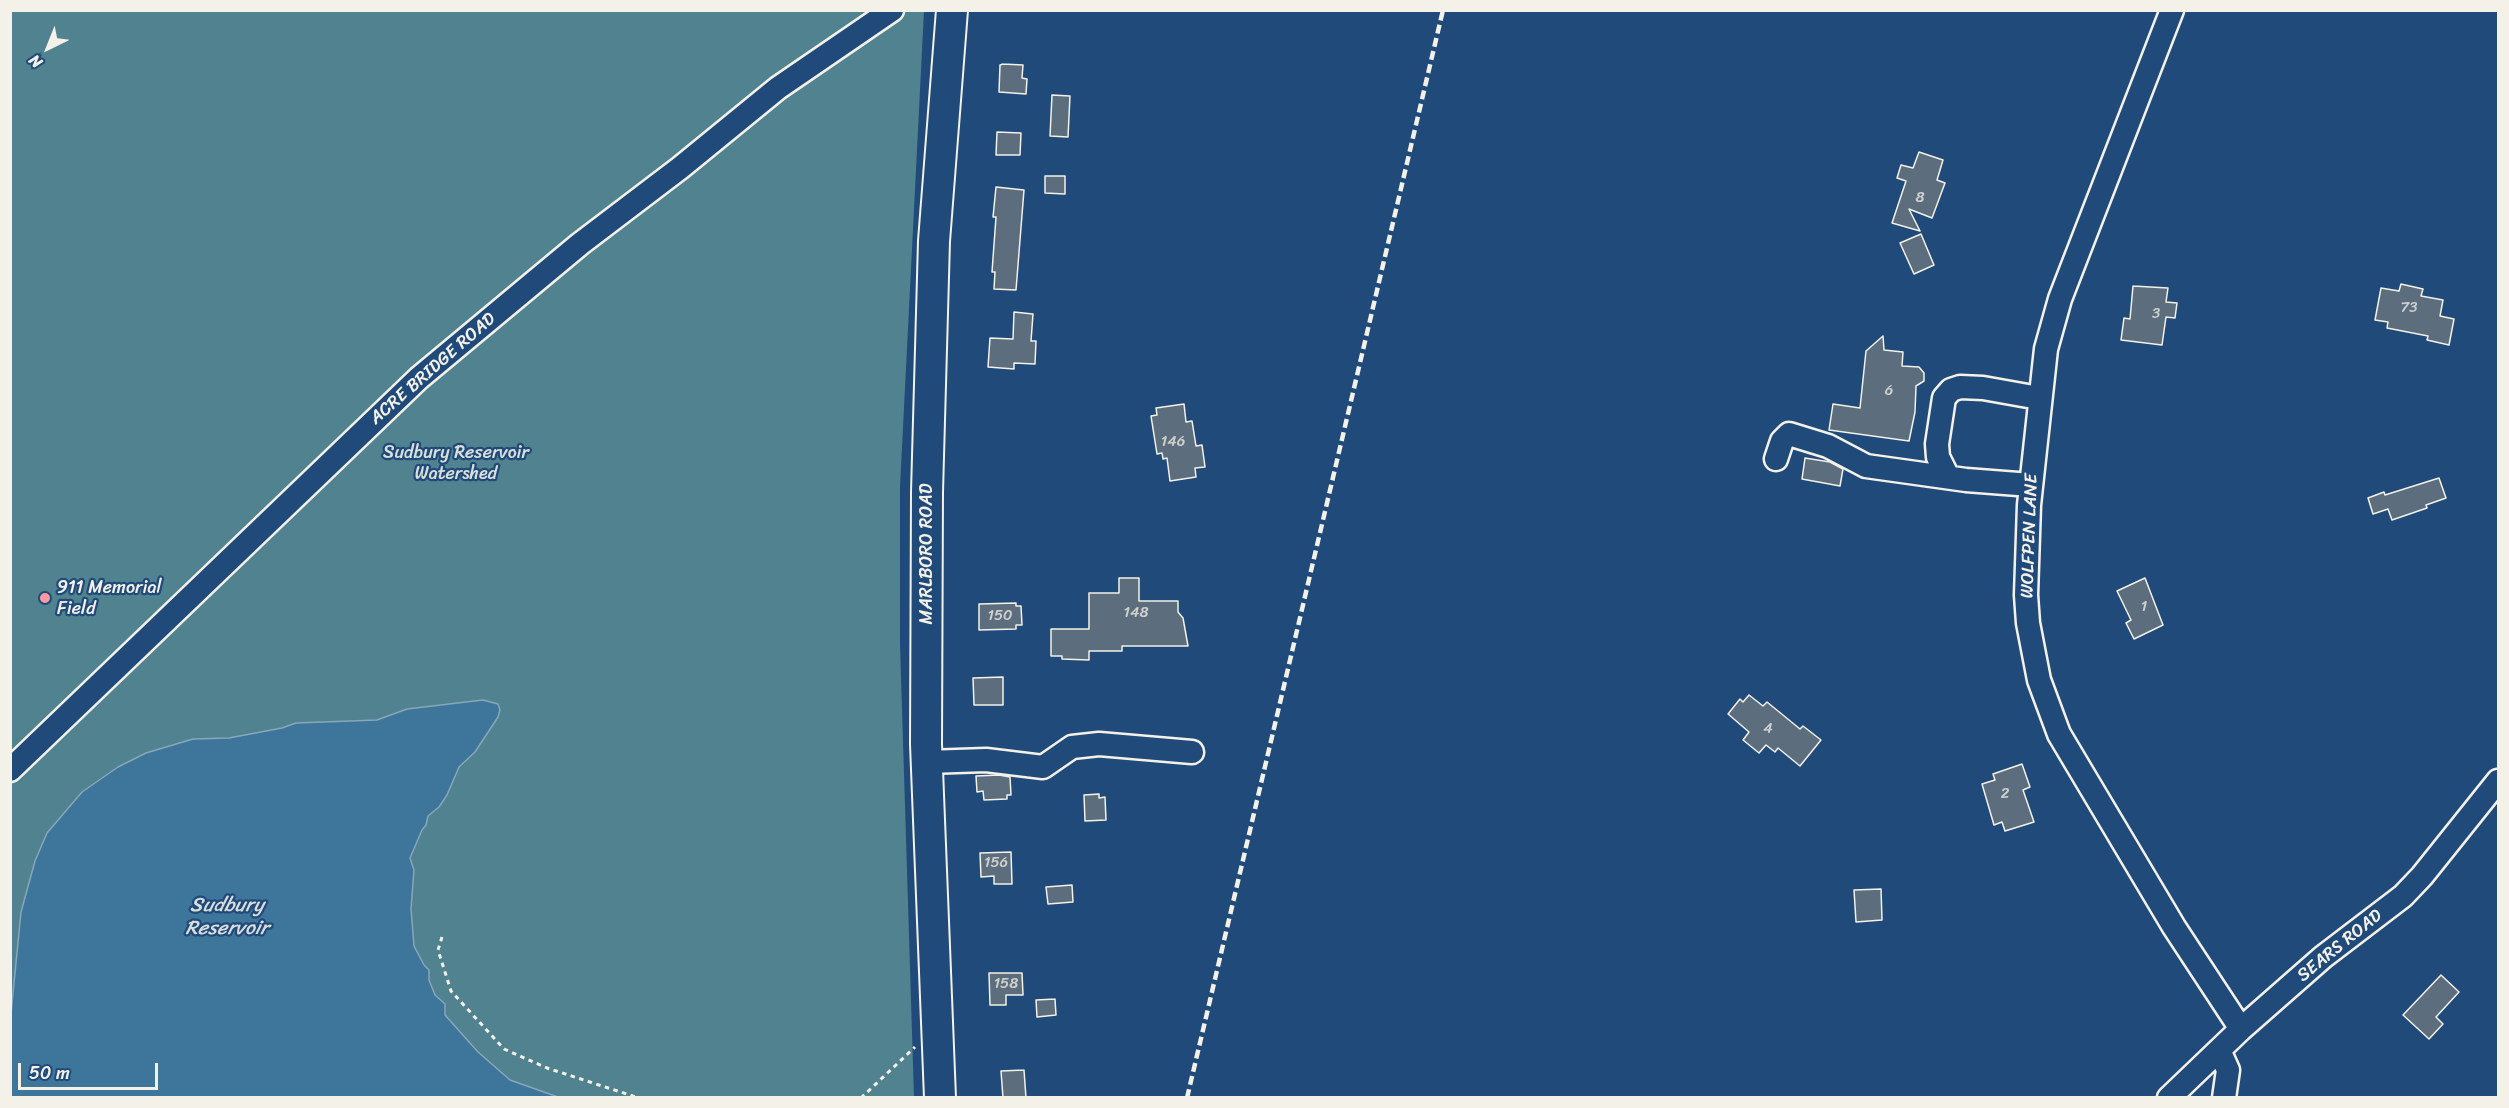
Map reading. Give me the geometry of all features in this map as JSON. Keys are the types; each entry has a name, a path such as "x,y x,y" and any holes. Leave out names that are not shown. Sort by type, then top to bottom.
{"main road":[{"name":"MARLBORO ROAD","path":"940,1098 927,762 927,482 934,241 952,10"}],"street":[{"name":"ACRE BRIDGE ROAD","path":"10,770 299,496 388,406 451,351 580,244 680,168 778,88 892,10"},
{"name":"WOLFPEN LANE","path":"2172,10 2052,324 2039,398 2031,485 2026,595 2028,623 2039,680 2048,707 2073,759 2174,927 2241,1029"},
{"path":"1948,477 1938,457 1937,444 1944,398 1951,390 1971,387 2039,398"},
{"path":"1776,459 1782,441 1789,434 1827,446 1866,466 2031,485"},
{"path":"927,762 986,760 1043,767 1072,747 1099,744 1192,752"},
{"name":"SEARS ROAD","path":"2169,1098 2241,1029 2323,957 2403,896 2499,781"},
{"path":"2219,1050 2228,1070 2224,1098"}],"path":[{"path":"442,938 438,950 451,991 504,1049 547,1068 639,1098"},
{"path":"861,1098 918,1043 938,1038"}],"green space":[{"name":"Sudbury Reservoir Watershed","path":"11,11 924,11 900,487 900,644 914,1097 11,1097"}],"water":[{"name":"Sudbury Reservoir","path":"483,700 498,704 500,710 498,717 475,752 459,767 439,807 428,816 410,858 414,870 411,909 414,946 429,970 429,980 435,995 445,1004 445,1015 478,1052 510,1080 558,1097 11,1097 10,1024 21,912 35,861 47,833 82,792 118,767 146,753 193,739 229,738 282,728 296,723 377,720 407,709"}],"building":[{"path":"1000,65 1023,65 1022,78 1027,79 1026,94 999,92"},
{"path":"1052,95 1070,96 1068,137 1050,136"},
{"path":"997,132 1021,133 1020,155 996,155"},
{"path":"1919,152 1943,160 1937,180 1945,183 1932,218 1909,209 1920,231 1892,223 1906,181 1897,178 1901,165 1913,168"},
{"path":"1045,176 1065,176 1065,194 1045,193"},
{"path":"996,187 1024,190 1016,290 994,289 995,272 992,272 996,217 993,217"},
{"path":"1921,234 1934,265 1914,274 1900,243"},
{"path":"2401,284 2423,289 2421,296 2443,300 2440,316 2454,319 2449,345 2427,340 2428,336 2387,328 2388,322 2375,320 2381,288 2399,291"},
{"path":"2133,286 2168,288 2166,302 2177,303 2175,318 2166,317 2162,345 2121,340 2124,318 2130,319"},
{"path":"1014,312 1033,314 1031,341 1036,341 1035,364 1014,363 1014,369 988,367 990,338 1013,339"},
{"path":"1883,336 1884,350 1903,352 1902,366 1919,367 1924,373 1924,381 1916,386 1915,412 1909,441 1829,430 1833,404 1860,408 1866,351"},
{"path":"1184,404 1186,422 1192,421 1196,446 1202,445 1205,467 1195,468 1196,477 1170,481 1167,458 1163,459 1162,453 1157,454 1151,416 1157,415 1156,408"},
{"path":"1805,458 1830,462 1843,469 1840,486 1802,479"},
{"path":"2439,478 2446,498 2426,505 2427,508 2392,520 2388,509 2373,514 2368,498"},
{"path":"1119,578 1139,578 1139,601 1178,601 1178,612 1183,618 1188,646 1122,646 1122,651 1089,651 1089,660 1062,659 1062,656 1051,656 1051,629 1089,629 1089,593 1119,593"},
{"path":"2145,578 2163,625 2134,639 2126,623 2131,620 2117,591"},
{"path":"1016,603 1016,606 1021,606 1022,625 1016,625 1016,629 979,630 979,604"},
{"path":"1003,677 1003,705 974,705 973,678"},
{"path":"1749,695 1763,706 1767,702 1800,729 1803,726 1821,740 1800,766 1778,748 1775,752 1766,745 1759,753 1743,740 1749,732 1728,714 1740,699 1743,702"},
{"path":"2022,764 2030,787 2023,790 2034,822 2005,831 2002,822 1994,825 1982,784 1995,780 1993,774"},
{"path":"976,776 1010,777 1011,795 1007,795 1007,799 984,800 983,791 977,792"},
{"path":"1099,794 1099,798 1105,797 1106,820 1085,821 1084,795"},
{"path":"1011,852 1012,884 994,884 994,876 981,877 980,853"},
{"path":"1072,885 1073,902 1048,904 1046,887"},
{"path":"1881,889 1882,920 1856,922 1854,890"},
{"path":"989,973 1022,973 1023,995 1006,995 1006,1005 990,1005"},
{"path":"2441,975 2459,992 2436,1017 2443,1024 2429,1039 2403,1015"},
{"path":"1055,999 1056,1015 1037,1017 1036,1000"},
{"path":"1024,1070 1026,1098 1003,1098 1001,1071"}],"railway":[{"path":"1187,1098 1443,10"}],"place":[{"name":"911 Memorial Field","path":"45,598"}]}
